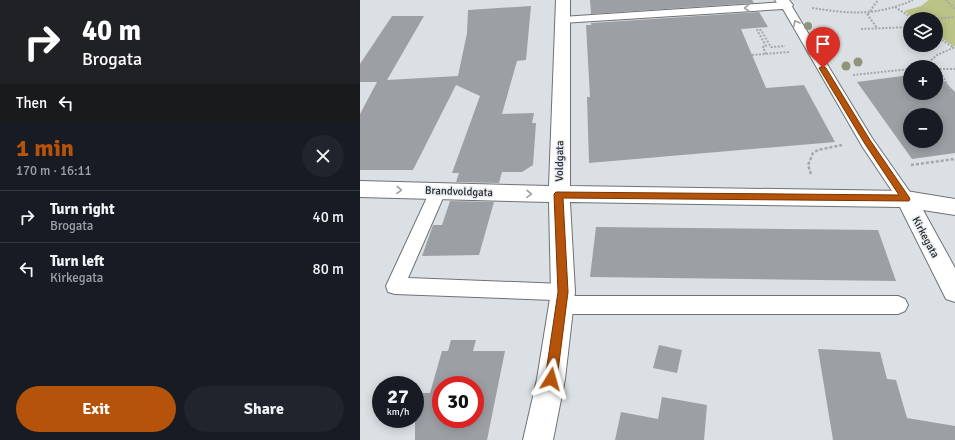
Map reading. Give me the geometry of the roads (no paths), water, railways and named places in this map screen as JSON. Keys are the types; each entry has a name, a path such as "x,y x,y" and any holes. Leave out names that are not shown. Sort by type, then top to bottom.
{"street":[{"name":"Voldgata","path":"538,440 551,379 562,298 559,194 562,11"},
{"name":"Brandvoldgata","path":"360,189 559,194 906,199 955,207"},
{"name":"Kirkegata","path":"906,199 955,291"}],"lane":[{"path":"562,11 785,4"},
{"name":"Kirkegata","path":"785,4 867,142 906,199"},
{"path":"562,11 643,8"},
{"path":"438,191 395,286 537,292 562,298 898,305"}]}
